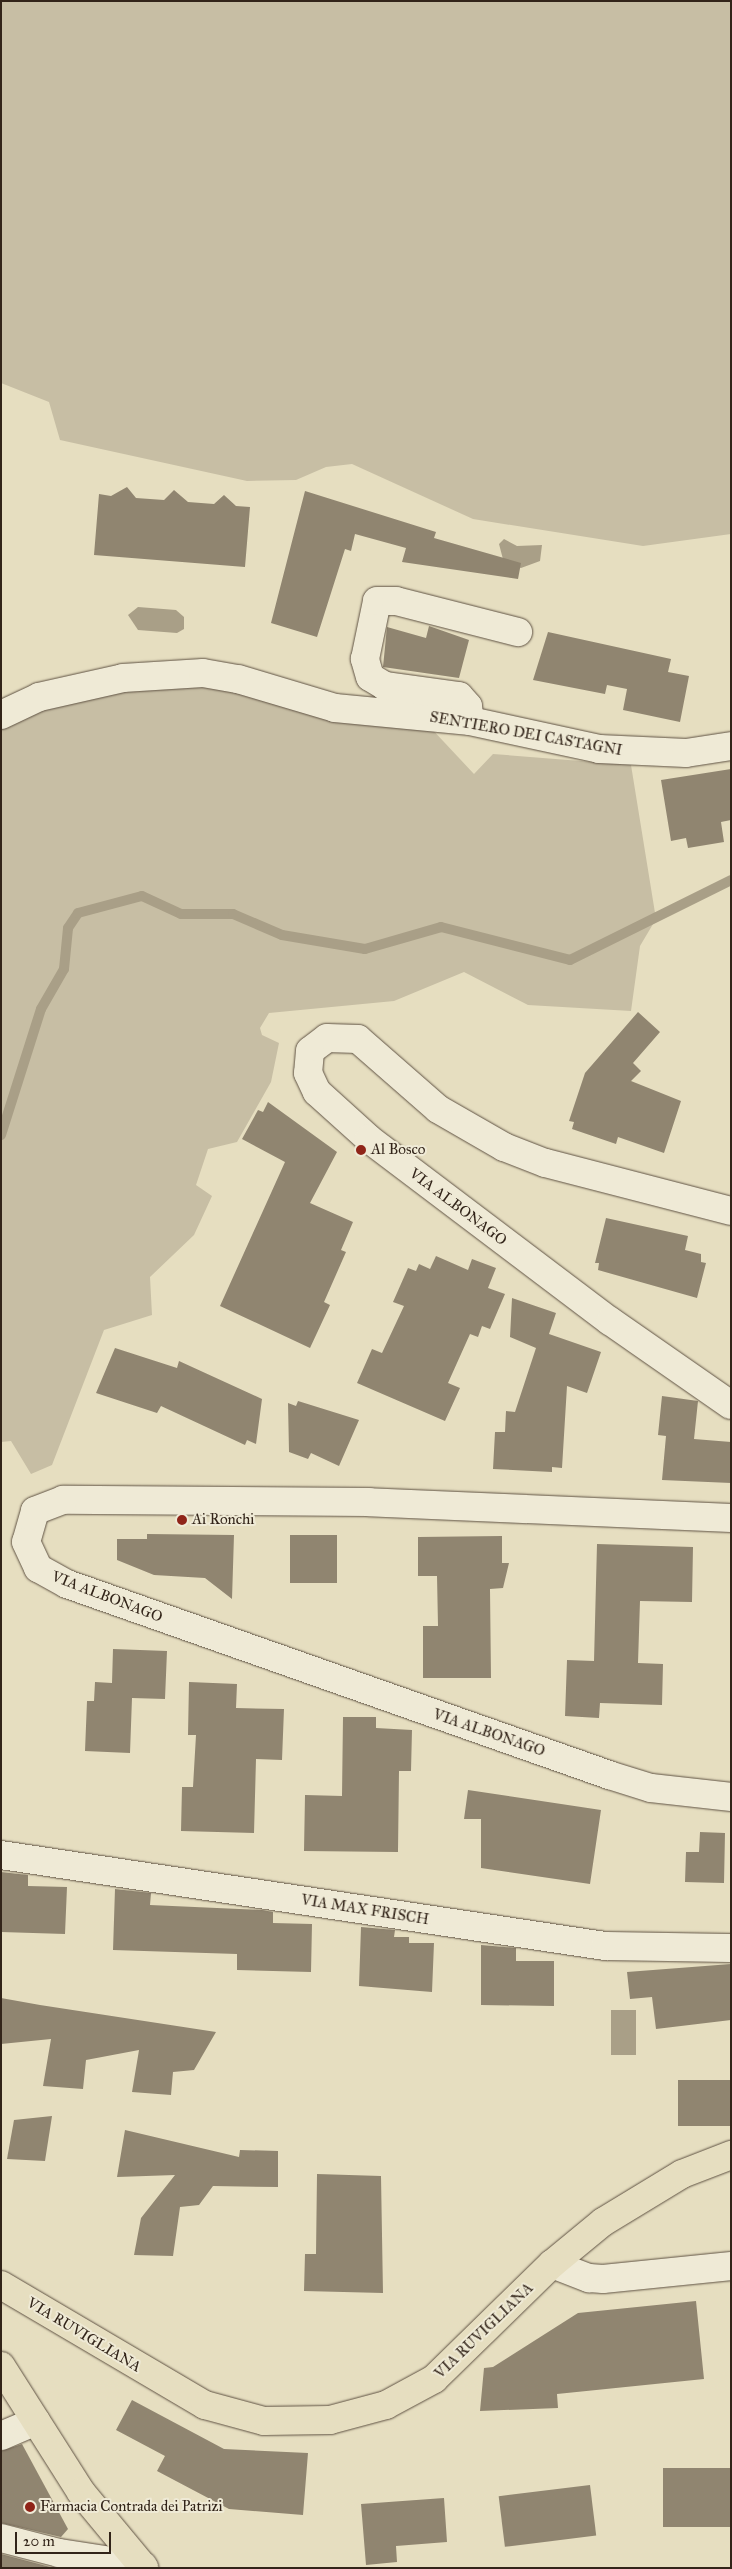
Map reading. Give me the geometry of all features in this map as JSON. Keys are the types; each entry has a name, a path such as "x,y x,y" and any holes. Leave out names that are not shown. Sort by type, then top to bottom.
{"main road":[{"name":"VIA RUVIGLIANA","path":"1,2285 206,2406 245,2418 298,2424 358,2415 434,2379 552,2264 640,2197 731,2155"},
{"path":"1,2366 108,2529 143,2567"}],"street":[{"path":"470,721 468,706 459,696 385,686 370,677 365,659 379,594 396,601 518,632"},
{"name":"SENTIERO DEI CASTAGNI","path":"1,715 39,697 123,678 203,673 335,708 470,721 599,749 686,753 731,746"},
{"name":"VIA ALBONAGO","path":"731,1211 545,1163 504,1148 438,1109 358,1039 332,1037 310,1052 308,1073 317,1092 369,1139 610,1321 731,1405"},
{"name":"VIA ALBONAGO","path":"731,1518 369,1502 63,1500 36,1511 26,1542 38,1568 67,1584 609,1775 660,1789 731,1797"},
{"name":"VIA MAX FRISCH","path":"1,1855 606,1946 731,1948"},
{"path":"552,2264 589,2278 603,2279 731,2266"},
{"path":"1,2436 36,2421"},
{"path":"1,2538 59,2553 143,2567"}],"shaded area":[{"path":"1,1 731,1 731,534 643,546 473,519 352,464 326,467 296,480 247,481 60,440 49,402 1,383"},
{"path":"504,539 517,546 542,545 540,561 521,568 504,563 499,544"},
{"path":"138,607 176,610 184,617 184,629 177,633 138,630 128,615"},
{"path":"202,683 429,726 474,774 493,754 631,765 656,919 640,946 631,1011 528,1005 464,972 394,1001 269,1013 260,1028 262,1035 279,1043 271,1082 237,1142 208,1149 196,1185 212,1196 194,1235 150,1277 152,1315 104,1330 52,1465 31,1474 11,1441 1,1442 1,726 44,706 126,687"},
{"path":"611,2010 636,2010 636,2055 611,2055"}],"building":[{"path":"127,487 136,498 164,500 174,490 188,502 214,504 224,495 236,506 250,507 245,567 94,555 99,494 111,496"},
{"path":"305,491 436,532 434,538 521,563 518,579 402,562 406,548 355,534 351,551 345,549 317,637 271,623"},
{"path":"429,626 469,640 459,678 383,667 387,627 426,638"},
{"path":"548,632 671,659 668,672 689,676 680,722 623,710 627,689 607,685 605,694 533,680"},
{"path":"731,769 731,820 721,822 724,842 688,848 686,838 671,841 661,780"},
{"path":"638,1012 660,1032 633,1063 641,1071 631,1081 681,1101 664,1153 618,1137 616,1144 572,1129 574,1122 569,1121 585,1073"},
{"path":"268,1102 337,1152 310,1203 353,1222 341,1250 346,1252 324,1302 330,1305 310,1348 220,1306 285,1162 242,1139 258,1110 263,1112"},
{"path":"606,1218 688,1236 685,1250 701,1254 701,1262 706,1263 697,1298 598,1270 599,1263 595,1263"},
{"path":"436,1256 468,1270 472,1259 496,1268 488,1288 505,1294 490,1329 482,1326 478,1337 470,1334 448,1383 460,1388 445,1421 357,1383 372,1349 382,1353 404,1306 393,1302 408,1268 416,1271 419,1264 430,1269"},
{"path":"512,1298 556,1313 549,1334 601,1352 587,1393 567,1386 562,1468 552,1467 552,1472 493,1469 495,1432 505,1432 506,1411 515,1412 536,1348 510,1337"},
{"path":"115,1348 177,1368 179,1361 262,1399 256,1444 247,1440 245,1445 161,1406 157,1413 96,1393"},
{"path":"662,1396 698,1401 694,1439 731,1442 731,1483 662,1480 666,1436 658,1435"},
{"path":"298,1401 359,1420 339,1466 311,1453 308,1459 289,1452 288,1403 296,1406"},
{"path":"147,1534 234,1535 232,1599 205,1578 154,1575 117,1560 117,1539 147,1539"},
{"path":"290,1535 337,1535 337,1583 290,1583"},
{"path":"502,1536 502,1563 509,1563 503,1588 490,1589 491,1678 423,1678 423,1626 438,1626 437,1576 418,1576 418,1537"},
{"path":"597,1544 693,1547 692,1602 640,1601 638,1663 663,1664 662,1705 600,1703 599,1718 565,1716 567,1660 594,1661"},
{"path":"113,1649 167,1651 165,1699 132,1698 130,1753 85,1751 87,1701 94,1701 95,1682 112,1683"},
{"path":"189,1682 237,1684 236,1708 284,1709 282,1760 256,1759 254,1833 181,1831 182,1787 193,1787 196,1735 188,1735"},
{"path":"343,1717 376,1717 376,1728 412,1730 411,1771 399,1771 398,1852 304,1851 305,1795 342,1796"},
{"path":"468,1790 601,1810 590,1884 481,1868 481,1819 464,1819"},
{"path":"700,1832 725,1833 724,1883 685,1882 686,1852 699,1852"},
{"path":"1,1872 28,1875 28,1886 67,1887 65,1934 1,1932"},
{"path":"115,1889 151,1893 150,1905 262,1910 273,1912 273,1923 312,1924 311,1972 237,1970 237,1954 113,1950"},
{"path":"361,1927 395,1930 394,1937 409,1937 409,1943 434,1943 432,1992 359,1986"},
{"path":"481,1945 516,1948 516,1961 554,1961 554,2006 481,2005"},
{"path":"731,1964 731,2020 656,2029 652,1997 630,1999 627,1972"},
{"path":"1,1998 216,2032 194,2070 173,2072 171,2095 132,2092 139,2050 86,2060 83,2089 43,2086 51,2039 1,2044"},
{"path":"678,2080 731,2080 731,2126 678,2126"},
{"path":"52,2116 45,2161 7,2159 14,2120"},
{"path":"125,2130 239,2157 240,2150 278,2151 278,2187 213,2186 199,2205 180,2207 173,2256 134,2255 141,2218 175,2175 117,2177"},
{"path":"317,2174 381,2176 383,2293 304,2291 305,2254 316,2254"},
{"path":"696,2301 704,2379 557,2394 558,2408 480,2411 484,2368 493,2367 578,2313"},
{"path":"132,2400 224,2449 308,2453 303,2515 229,2509 157,2471 165,2456 116,2430"},
{"path":"22,2444 68,2529 61,2537 1,2523 1,2451"},
{"path":"663,2468 731,2468 731,2527 663,2527"},
{"path":"590,2485 596,2536 505,2547 499,2496"},
{"path":"444,2498 447,2542 396,2546 397,2562 366,2565 361,2504"},
{"path":"1,2554 54,2568 1,2568"}],"waterway":[{"path":"1,1135 41,1009 64,969 68,928 78,913 142,896 181,914 233,914 282,935 365,949 441,927 570,960 731,880"}],"place":[{"name":"Al Bosco","path":"361,1150"},
{"name":"Ai Ronchi","path":"182,1520"},
{"name":"Farmacia Contrada dei Patrizi","path":"30,2507"}]}
